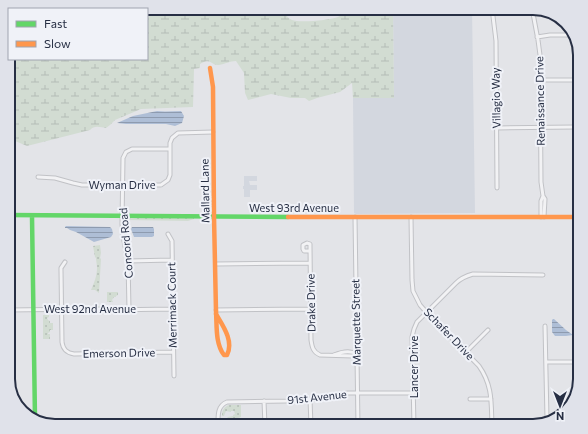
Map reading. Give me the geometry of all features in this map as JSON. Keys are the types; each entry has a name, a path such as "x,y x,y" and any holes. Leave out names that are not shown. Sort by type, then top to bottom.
{"street":[{"name":"Villagio Way","path":"493,15 496,41 497,188"},
{"name":"Renaissance Drive","path":"533,15 540,55 541,201 543,217"},
{"path":"537,37 567,35"},
{"name":"Mallard Lane","path":"210,68 213,87 214,217 216,264 216,312 217,329 221,352 224,355 227,355 229,353 228,337 226,330 216,312"},
{"path":"540,80 573,80"},
{"path":"497,128 573,127"},
{"name":"Wyman Drive","path":"38,177 55,178 82,185 161,185 168,180 170,175 170,149 172,138 178,133 213,132"},
{"name":"Concord Road","path":"129,309 128,261 123,236 122,216 122,158 126,152 132,148 170,149"},
{"name":"West 93rd Avenue","path":"15,215 573,217"},
{"path":"32,216 35,413"},
{"name":"Marquette Street","path":"354,217 358,419"},
{"name":"Schafer Drive","path":"410,217 413,291 420,305 427,313 486,374 491,399 492,419"},
{"name":"Merrimack Court","path":"168,234 172,241 174,376"},
{"name":"Drake Drive","path":"310,251 313,349 320,355 353,356 357,354"},
{"path":"128,261 172,260"},
{"path":"61,309 61,268 65,262"},
{"path":"216,264 310,263"},
{"name":"Lancer Drive","path":"414,419 412,337 417,322 456,283 466,276 473,274 543,275"},
{"name":"Emerson Drive","path":"61,309 62,345 65,351 70,353 173,352"},
{"name":"West 92nd Avenue","path":"15,310 172,309"},
{"path":"216,312 311,309"},
{"path":"545,326 547,417"},
{"path":"466,352 488,330"},
{"path":"546,362 573,362"},
{"name":"91st Avenue","path":"218,419 219,409 228,402 319,399 339,394 357,393 413,393"},
{"path":"310,399 311,419"},
{"path":"470,399 491,399"},
{"path":"264,401 264,419"}],"shaded area":[{"path":"393,15 472,15 475,213 354,213 353,98 394,98"},
{"path":"244,176 257,176 257,181 249,181 250,185 257,185 257,190 250,190 250,197 244,197"}],"green space":[{"path":"148,15 286,15 290,19 296,21 315,21 334,18 341,15 393,15 394,98 353,98 352,83 340,92 309,101 305,98 291,98 271,94 248,100 245,93 244,73 236,61 216,65 206,61 200,64 200,68 194,69 193,107 141,109 115,120 106,128 95,127 90,130 27,146 15,141 15,60 148,60"},
{"path":"138,218 194,219 188,221 126,220"},
{"path":"100,245 101,259 99,293 95,290 91,290 96,277 97,268 93,246"},
{"path":"107,292 118,292 118,295 112,300 113,302 107,302"},
{"path":"65,306 126,306 124,308"},
{"path":"43,315 49,315 47,318 48,320 50,323 53,323 53,330 50,330 48,333 50,334 50,339 43,339"},
{"path":"229,405 241,405 241,417 238,418 241,419 222,419 235,414 234,411 226,411 224,416 222,416 222,412"}],"water":[{"path":"157,111 181,111 184,116 182,123 175,126 166,124 117,123 133,116"},
{"path":"66,226 110,227 113,234 111,237 94,242 65,228"},
{"path":"132,227 153,227 154,236 134,237 131,229"},
{"path":"553,319 573,335 555,336 552,332"}],"traffic: fast":[{"path":"15,215 288,217"},
{"path":"32,216 35,413"}],"traffic: slow":[{"path":"210,68 213,87 216,316 219,345 224,355 227,355 229,350 227,334 216,314"},
{"path":"288,217 573,217"}]}
